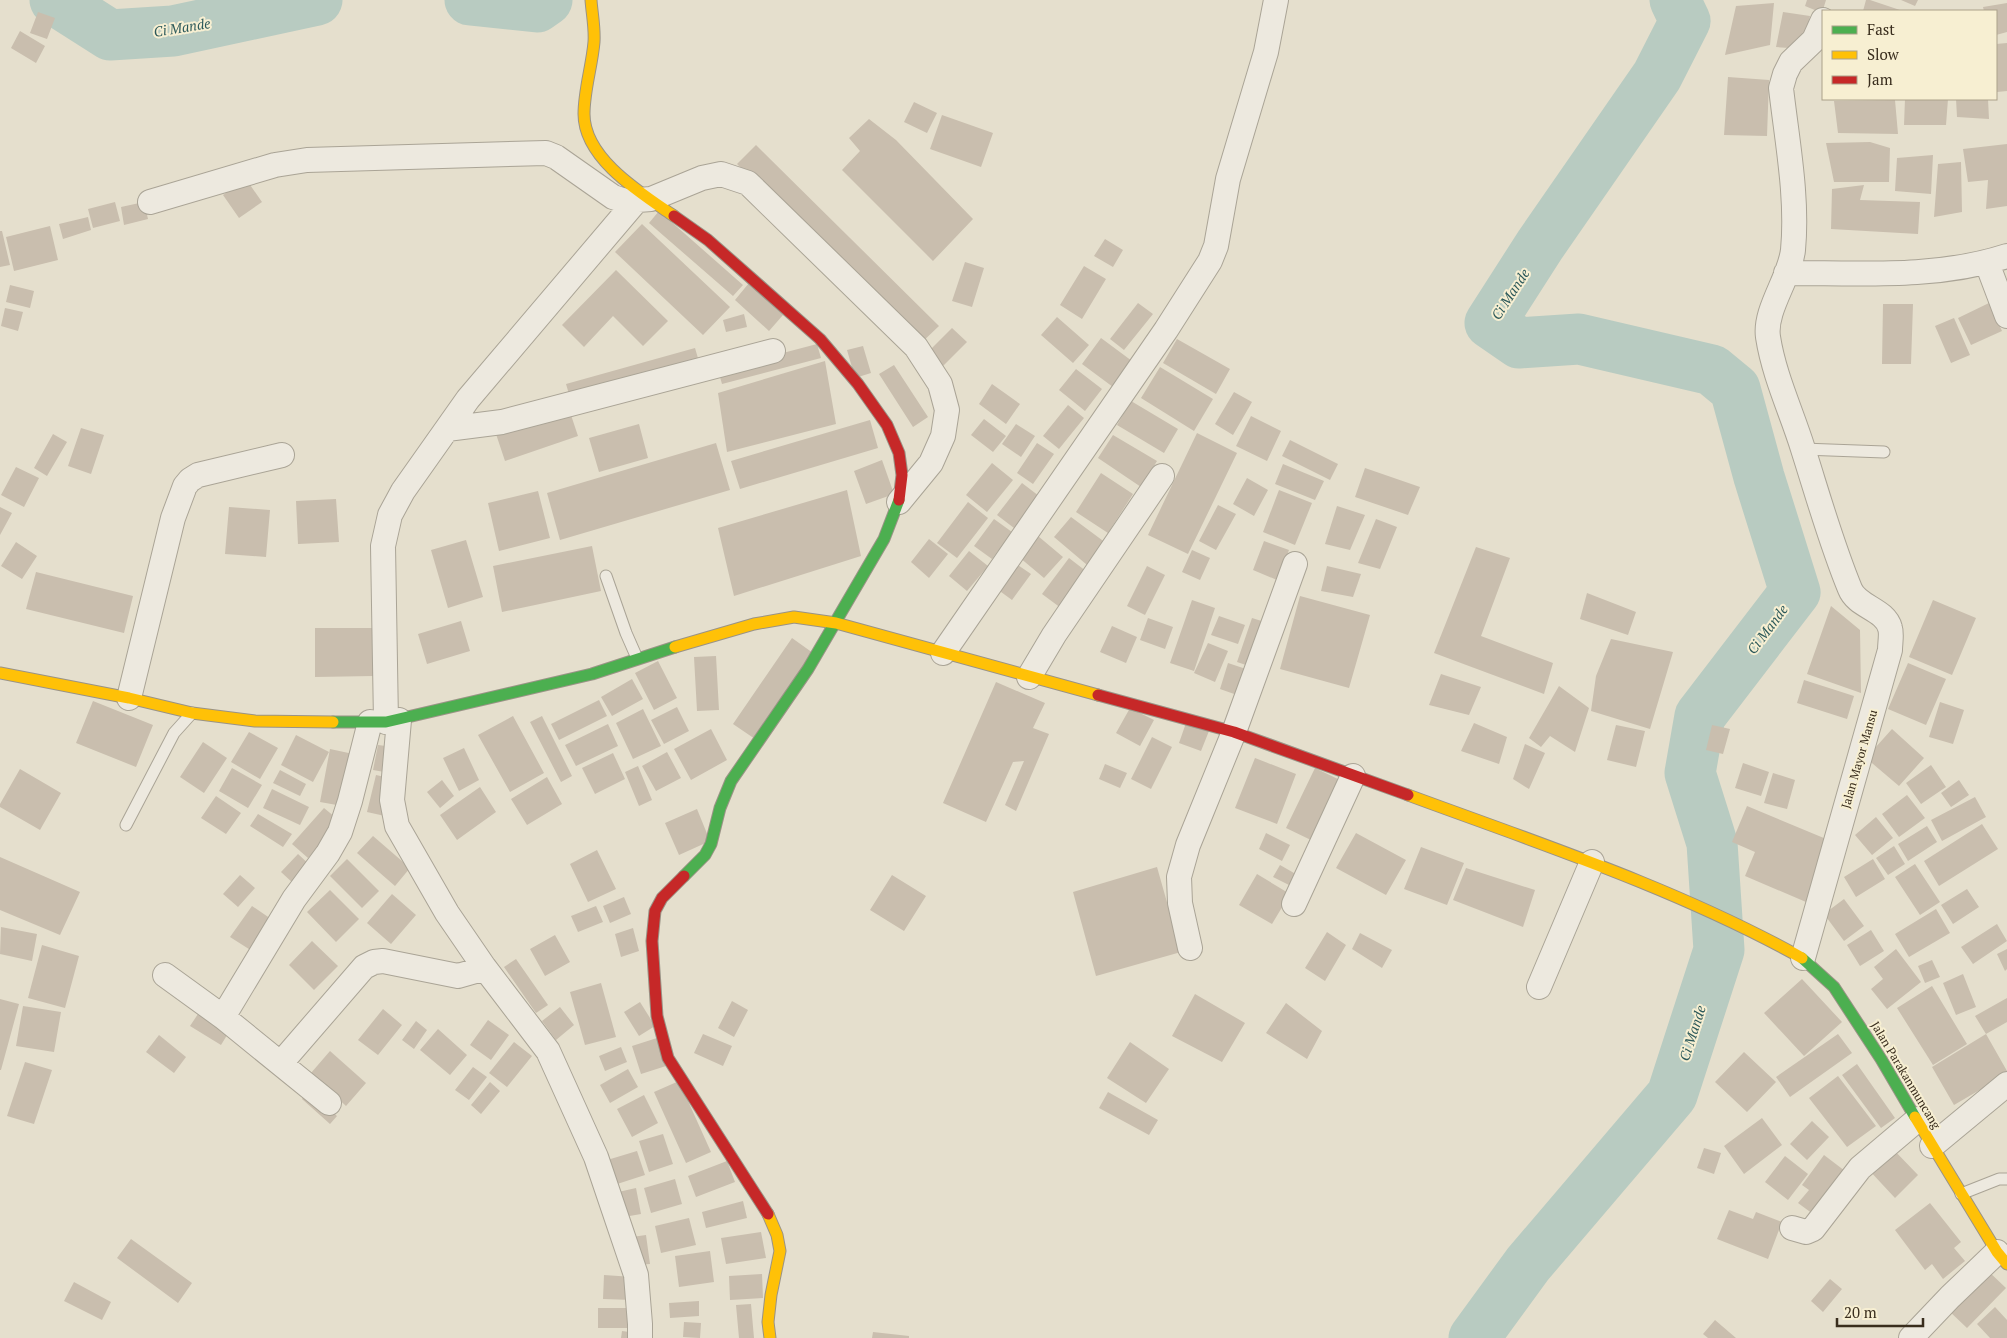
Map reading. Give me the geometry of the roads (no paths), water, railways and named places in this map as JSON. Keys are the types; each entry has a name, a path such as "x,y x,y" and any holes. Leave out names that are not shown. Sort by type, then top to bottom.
{"main road":[{"path":"591,0 594,40 584,115 588,134 602,157 643,200 708,240 820,339 858,384 887,425 899,453 902,475 899,502 884,539 808,669 731,781 720,808 712,844 705,855 662,898 655,911 652,941 657,1016 668,1058 766,1212 777,1235 780,1251 771,1295 768,1322 770,1338"},
{"name":"Jalan Parakanmuncang","path":"0,673 130,698 192,713 255,722 385,721 592,674 637,658 754,624 794,617 836,623 1234,732 1592,862 1752,930 1803,958 1834,987 1918,1119 1961,1194 2002,1258"}],"street":[{"path":"943,652 1166,330 1210,261 1216,246 1228,179 1266,52 1276,0"},
{"path":"1822,22 1814,40 1791,62 1781,88 1794,206 1793,252 1786,273 1922,272 1997,259 2007,316"},
{"path":"150,202 275,165 307,160 537,153 546,153 556,157 617,199 643,200 702,178 721,174 748,184 916,347 940,384 947,410 943,436 931,463 899,502"},
{"path":"640,1338 636,1274 596,1158 548,1051 484,967 447,913 397,826 392,800 385,721 384,546 390,515 403,491 468,398 643,200"},
{"name":"Jalan Mayor Mansu","path":"1786,273 1770,318 1768,336 1779,378 1832,544 1850,591 1856,599 1886,620 1890,627 1890,644 1803,958"},
{"path":"446,429 502,422 773,351"},
{"path":"130,698 173,518 185,486 198,475 282,455"},
{"path":"1029,677 1054,635 1162,476"},
{"path":"1190,948 1180,903 1179,877 1188,844 1234,732 1295,564"},
{"path":"223,1017 294,899 328,853 340,832 350,801 385,721"},
{"path":"1294,904 1353,776"},
{"path":"1539,987 1592,862"},
{"path":"282,1063 364,967 374,962 384,961 458,976 484,967"},
{"path":"165,975 223,1017 330,1103"},
{"path":"1932,1146 2007,1084"},
{"path":"1792,1228 1806,1232 1814,1229 1860,1168 1918,1119"},
{"path":"1920,1334 2002,1258"}],"lane":[{"path":"1803,449 1884,452"},
{"path":"606,576 637,658"},
{"path":"126,825 174,733 192,713"},
{"path":"1961,1194 1999,1179 2007,1179"}],"waterway":[{"name":"Ci Mande","path":"55,0 110,35 173,31 317,0"},
{"name":"Ci Mande","path":"470,0 537,7 547,0"},
{"name":"Ci Mande","path":"1474,1338 1528,1264 1672,1095 1719,950 1712,843 1690,773 1700,716 1795,592 1759,477 1735,389 1712,370 1579,339 1519,343 1490,323 1540,245 1657,76 1685,21 1675,0"}]}
